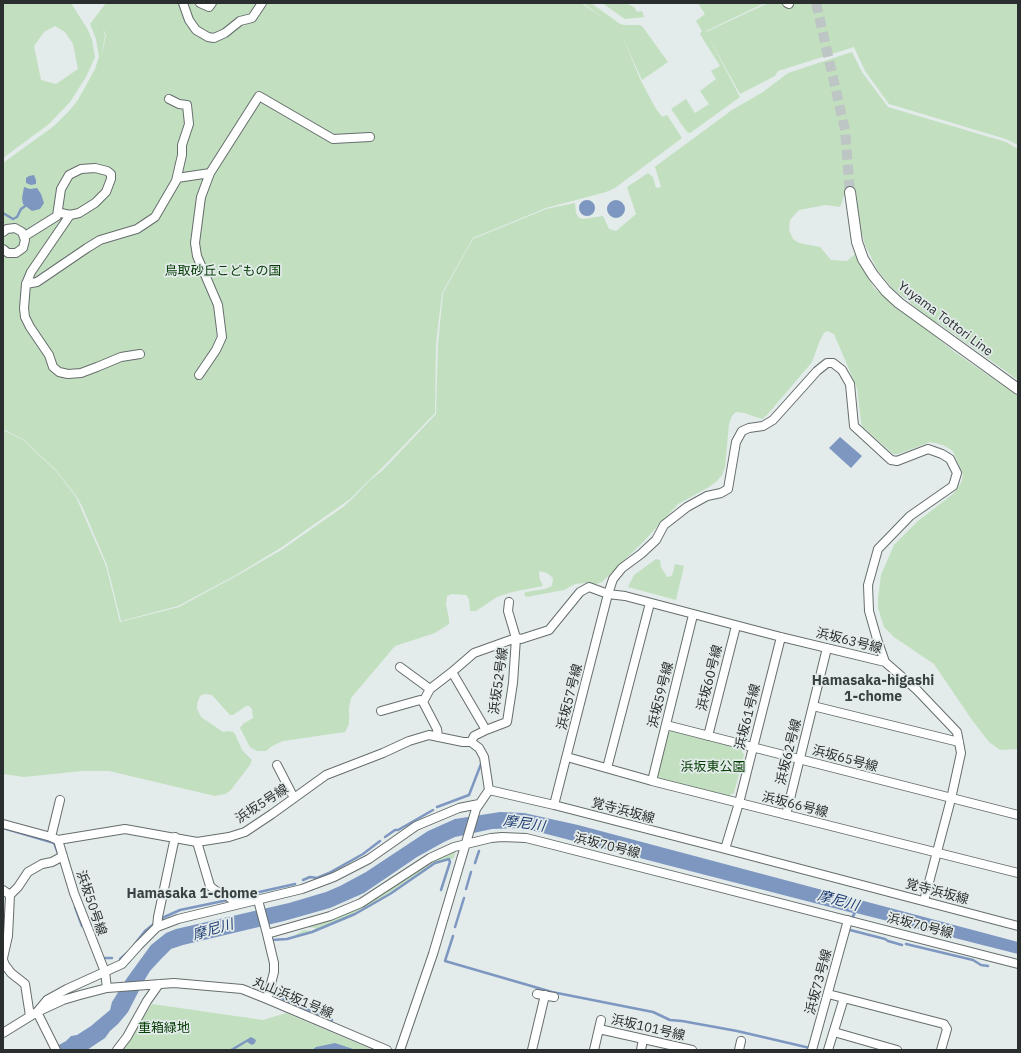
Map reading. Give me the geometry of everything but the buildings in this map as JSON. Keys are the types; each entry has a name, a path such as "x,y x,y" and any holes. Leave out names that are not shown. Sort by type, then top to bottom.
{"main road":[{"name":"Yuyama Tottori Line","path":"850,192 857,242 863,259 873,275 886,291 899,303 1018,389"}],"street":[{"path":"183,3 196,30 208,37 214,38 225,33 240,21 252,18 262,3"},
{"path":"200,3 210,7 212,3"},
{"path":"199,375 216,350 222,337 218,305 197,256 195,243 202,197 210,173 259,96 333,139 370,137"},
{"path":"26,284 37,282 100,240 137,229 155,217 165,202 177,178 182,156 182,145 189,124 188,105 179,104 169,99"},
{"path":"25,236 57,216 61,189 69,175 81,169 95,168 107,171 111,174 111,179 106,192 95,203 79,213 70,215 58,211"},
{"path":"177,178 210,173"},
{"path":"70,215 31,272 26,284 24,308 25,317 30,327 49,355 52,367 55,370 68,374 97,367 121,357 140,354"},
{"path":"3,232 7,229 15,228 22,232 25,236 25,244 20,251 12,254 3,249"},
{"name":"浜坂57号線","path":"554,805 613,579 622,568 641,554 656,540 664,525 687,507 707,496 721,493 728,488 736,442 742,431 749,428 763,426 773,420 817,371 827,363 834,363 842,370 850,384 854,426 891,460 897,461 928,449 942,454 950,459 957,473 953,486 910,516 878,549 868,585 869,611 885,662"},
{"name":"浜坂63号線","path":"516,638 521,639 550,630 580,592 589,587 608,594 625,596 736,626 885,662 917,690 957,732 961,753 951,799 924,901"},
{"path":"509,602 508,611 516,638"},
{"path":"607,768 650,603"},
{"name":"浜坂59号線","path":"652,781 694,615"},
{"name":"浜坂60号線","path":"708,736 736,626"},
{"name":"浜坂61号線","path":"725,849 739,803 781,637"},
{"name":"浜坂52号線","path":"423,702 430,689 474,653 516,638 513,683 507,722 474,736 471,742"},
{"name":"浜坂62号線","path":"786,815 827,648"},
{"path":"400,667 430,689"},
{"path":"452,672 486,730"},
{"path":"381,711 420,700 423,702 438,729 438,737"},
{"path":"813,706 959,742"},
{"name":"浜坂65号線","path":"666,725 1018,815"},
{"name":"浜坂5号線","path":"3,824 54,839 125,829 197,842 229,837 245,832 326,775 383,753 409,741 429,735 463,742 471,742"},
{"path":"400,1050 433,954 478,806 489,790 484,757 479,748 471,742"},
{"name":"浜坂66号線","path":"567,757 652,781 1018,873"},
{"path":"277,765 294,798"},
{"name":"覚寺浜坂線","path":"489,790 554,805 1018,926"},
{"path":"54,839 60,800"},
{"path":"197,842 210,886 216,891 224,893 231,899 259,903 334,877 369,859 416,826 459,808 478,806"},
{"path":"157,927 175,837"},
{"name":"浜坂70号線","path":"266,932 330,916 361,903 430,858 468,841 496,837 526,838 1018,964"},
{"name":"浜坂50号線","path":"54,839 63,856 74,893 105,972 107,988"},
{"path":"30,1016 24,984 11,973 5,965 3,959 6,893 18,887 28,872 42,864 52,862 63,856"},
{"path":"56,1050 38,1012 47,1000 122,964 138,945 157,927 178,919 248,902"},
{"path":"259,903 274,962 274,972 267,999"},
{"name":"浜坂73号線","path":"812,1050 848,920"},
{"name":"丸山浜坂1号線","path":"3,1033 30,1016 63,1000 107,988 174,983 242,989 387,1050"},
{"path":"117,1050 127,1037 147,1001 159,984"},
{"path":"532,1050 541,994 554,997"},
{"path":"832,995 944,1024 946,1029 941,1050"},
{"path":"828,1050 844,998"},
{"path":"594,1050 601,1020"},
{"name":"浜坂101号線","path":"599,1029 691,1050"},
{"path":"834,1032 897,1050"},
{"path":"641,1050 643,1039"},
{"path":"739,1050 742,1041"}],"green space":[{"path":"3,3 71,3 88,30 92,40 95,57 86,77 70,102 49,124 3,158","holes":["55,26 65,32 73,44 78,69 56,84 41,80 34,46 44,32"]},
{"name":"鳥取砂丘こどもの国","path":"106,3 581,3 606,20 583,3 591,3 620,24 642,26 668,62 642,80 622,36 641,81 656,109 662,117 667,115 682,138 615,188 606,192 546,208 473,238 442,293 436,344 435,413 350,499 282,547 236,575 178,606 121,621 107,565 77,497 56,470 24,440 3,429 3,163 54,126 78,100 95,69 99,57 96,39 90,24","holes":["103,27 106,36 101,57 105,36"]},
{"path":"602,3 626,3 634,7 637,12 642,11 644,17 625,19"},
{"path":"698,3 765,3 706,32 768,3 1018,3 1018,145 1006,139 889,104 865,71 854,47 778,71 775,76 740,94 707,34 740,97 690,133 687,132 671,109 686,99 695,113 709,104 700,91 716,79 711,71 720,66 700,34 702,31 696,21 705,14"},
{"path":"852,52 862,72 888,107 1006,142 1018,149 1018,380 937,322 936,323 893,289 878,271 865,245 860,226 856,192 845,193 840,207 826,205 799,210 790,220 789,230 793,239 799,243 820,247 831,260 847,261 855,254 874,288 956,353 1018,396 1018,749 1000,750 989,742 972,720 934,664 894,637 884,627 878,608 878,598 881,575 894,545 918,521 953,494 961,483 963,475 953,451 943,445 930,442 898,454 893,454 863,427 861,422 857,388 834,334 827,331 820,340 812,362 767,415 762,419 736,412 732,416 729,424 725,467 722,475 717,481 678,504 644,541 602,582 594,585 584,583 575,584 564,590 526,597 524,594 526,592 545,589 552,586 553,578 547,573 540,571 540,580 543,586 512,592 497,597 476,611 470,611 469,599 466,595 452,594 447,596 446,604 449,624 435,633 395,646 351,698 349,708 349,724 345,732 283,741 272,746 266,751 257,751 250,747 240,728 243,724 253,718 252,709 249,706 246,706 233,715 230,715 212,695 204,694 200,696 197,704 197,709 201,717 223,732 233,732 242,750 252,760 250,765 230,791 225,794 215,796 109,771 82,771 24,777 3,774 3,430 23,440 56,471 76,497 106,566 120,622 179,607 283,549 343,507 369,481 383,470 436,414 438,344 443,293 473,239 546,209 575,203 576,213 579,218 584,219 603,216 609,229 616,231 636,214 627,187 648,173 653,177 656,188 661,187 655,167 732,110 763,92 788,73"},
{"path":"656,559 660,560 661,567 667,577 672,576 675,564 684,566 676,600 628,587 634,575"},
{"name":"浜坂東公園","path":"671,731 741,749 744,755 734,793 728,796 659,778 656,773 667,734"},
{"path":"456,850 454,858 435,863 366,908 317,930 295,936 304,930 316,930 315,928 304,927 314,924 424,864"},
{"name":"重箱緑地","path":"152,1004 263,1020 286,1013 373,1050 122,1050"}],"water":[{"path":"34,175 36,184 31,185 26,183 26,178"},
{"path":"24,187 30,189 37,188 44,203 40,209 32,211 23,204 22,198"},
{"path":"584,200 590,200 595,205 593,214 590,216 584,216 579,211 579,205"},
{"path":"616,200 622,203 625,209 622,215 616,218 610,215 607,209 610,203"},
{"path":"840,437 862,456 851,468 829,448"},
{"name":"摩尼川","path":"500,812 524,813 578,825 1018,942 1018,954 856,913 854,918 851,917 853,913 531,830 521,828 492,829 455,837 444,842 417,857 364,893 330,908 171,949 150,971 128,1012 105,1038 87,1050 50,1050 66,1041 71,1036 77,1035 91,1026 110,1010 112,1002 127,978 151,945 166,933 176,929 289,903 326,892 366,872 428,831 455,819"},
{"path":"251,1037 256,1040 252,1045 247,1042 234,1050 229,1050"},
{"path":"335,1043 356,1050 312,1050 316,1047"}],"waterway":[{"path":"3,213 13,219 17,217 21,209 28,204"},
{"path":"437,807 469,795 481,764"},
{"path":"385,837 433,810"},
{"path":"3,828 54,843 59,856"},
{"path":"303,880 310,877 317,878 329,873 363,854 380,841"},
{"path":"475,863 479,851"},
{"path":"272,940 287,939 312,932 355,914 390,894 435,863 449,859 450,862 441,890"},
{"path":"466,889 471,872"},
{"path":"237,897 295,884"},
{"path":"455,927 464,898"},
{"path":"160,919 180,910 228,900"},
{"path":"75,907 82,926"},
{"path":"134,945 145,931 155,923"},
{"path":"850,930 902,945"},
{"path":"453,936 445,961 552,992 653,1012 670,1020 737,1031 810,1048"},
{"path":"906,944 973,960 981,965 988,966"},
{"path":"120,959 127,953"},
{"path":"105,958 112,958"},
{"path":"283,999 332,1020"}],"tunnel":[{"path":"816,3 845,130 850,192"}],"district":[{"name":"Hamasaka-higashi 1-chome","path":"873,690"},
{"name":"Hamasaka 1-chome","path":"192,894"}]}
